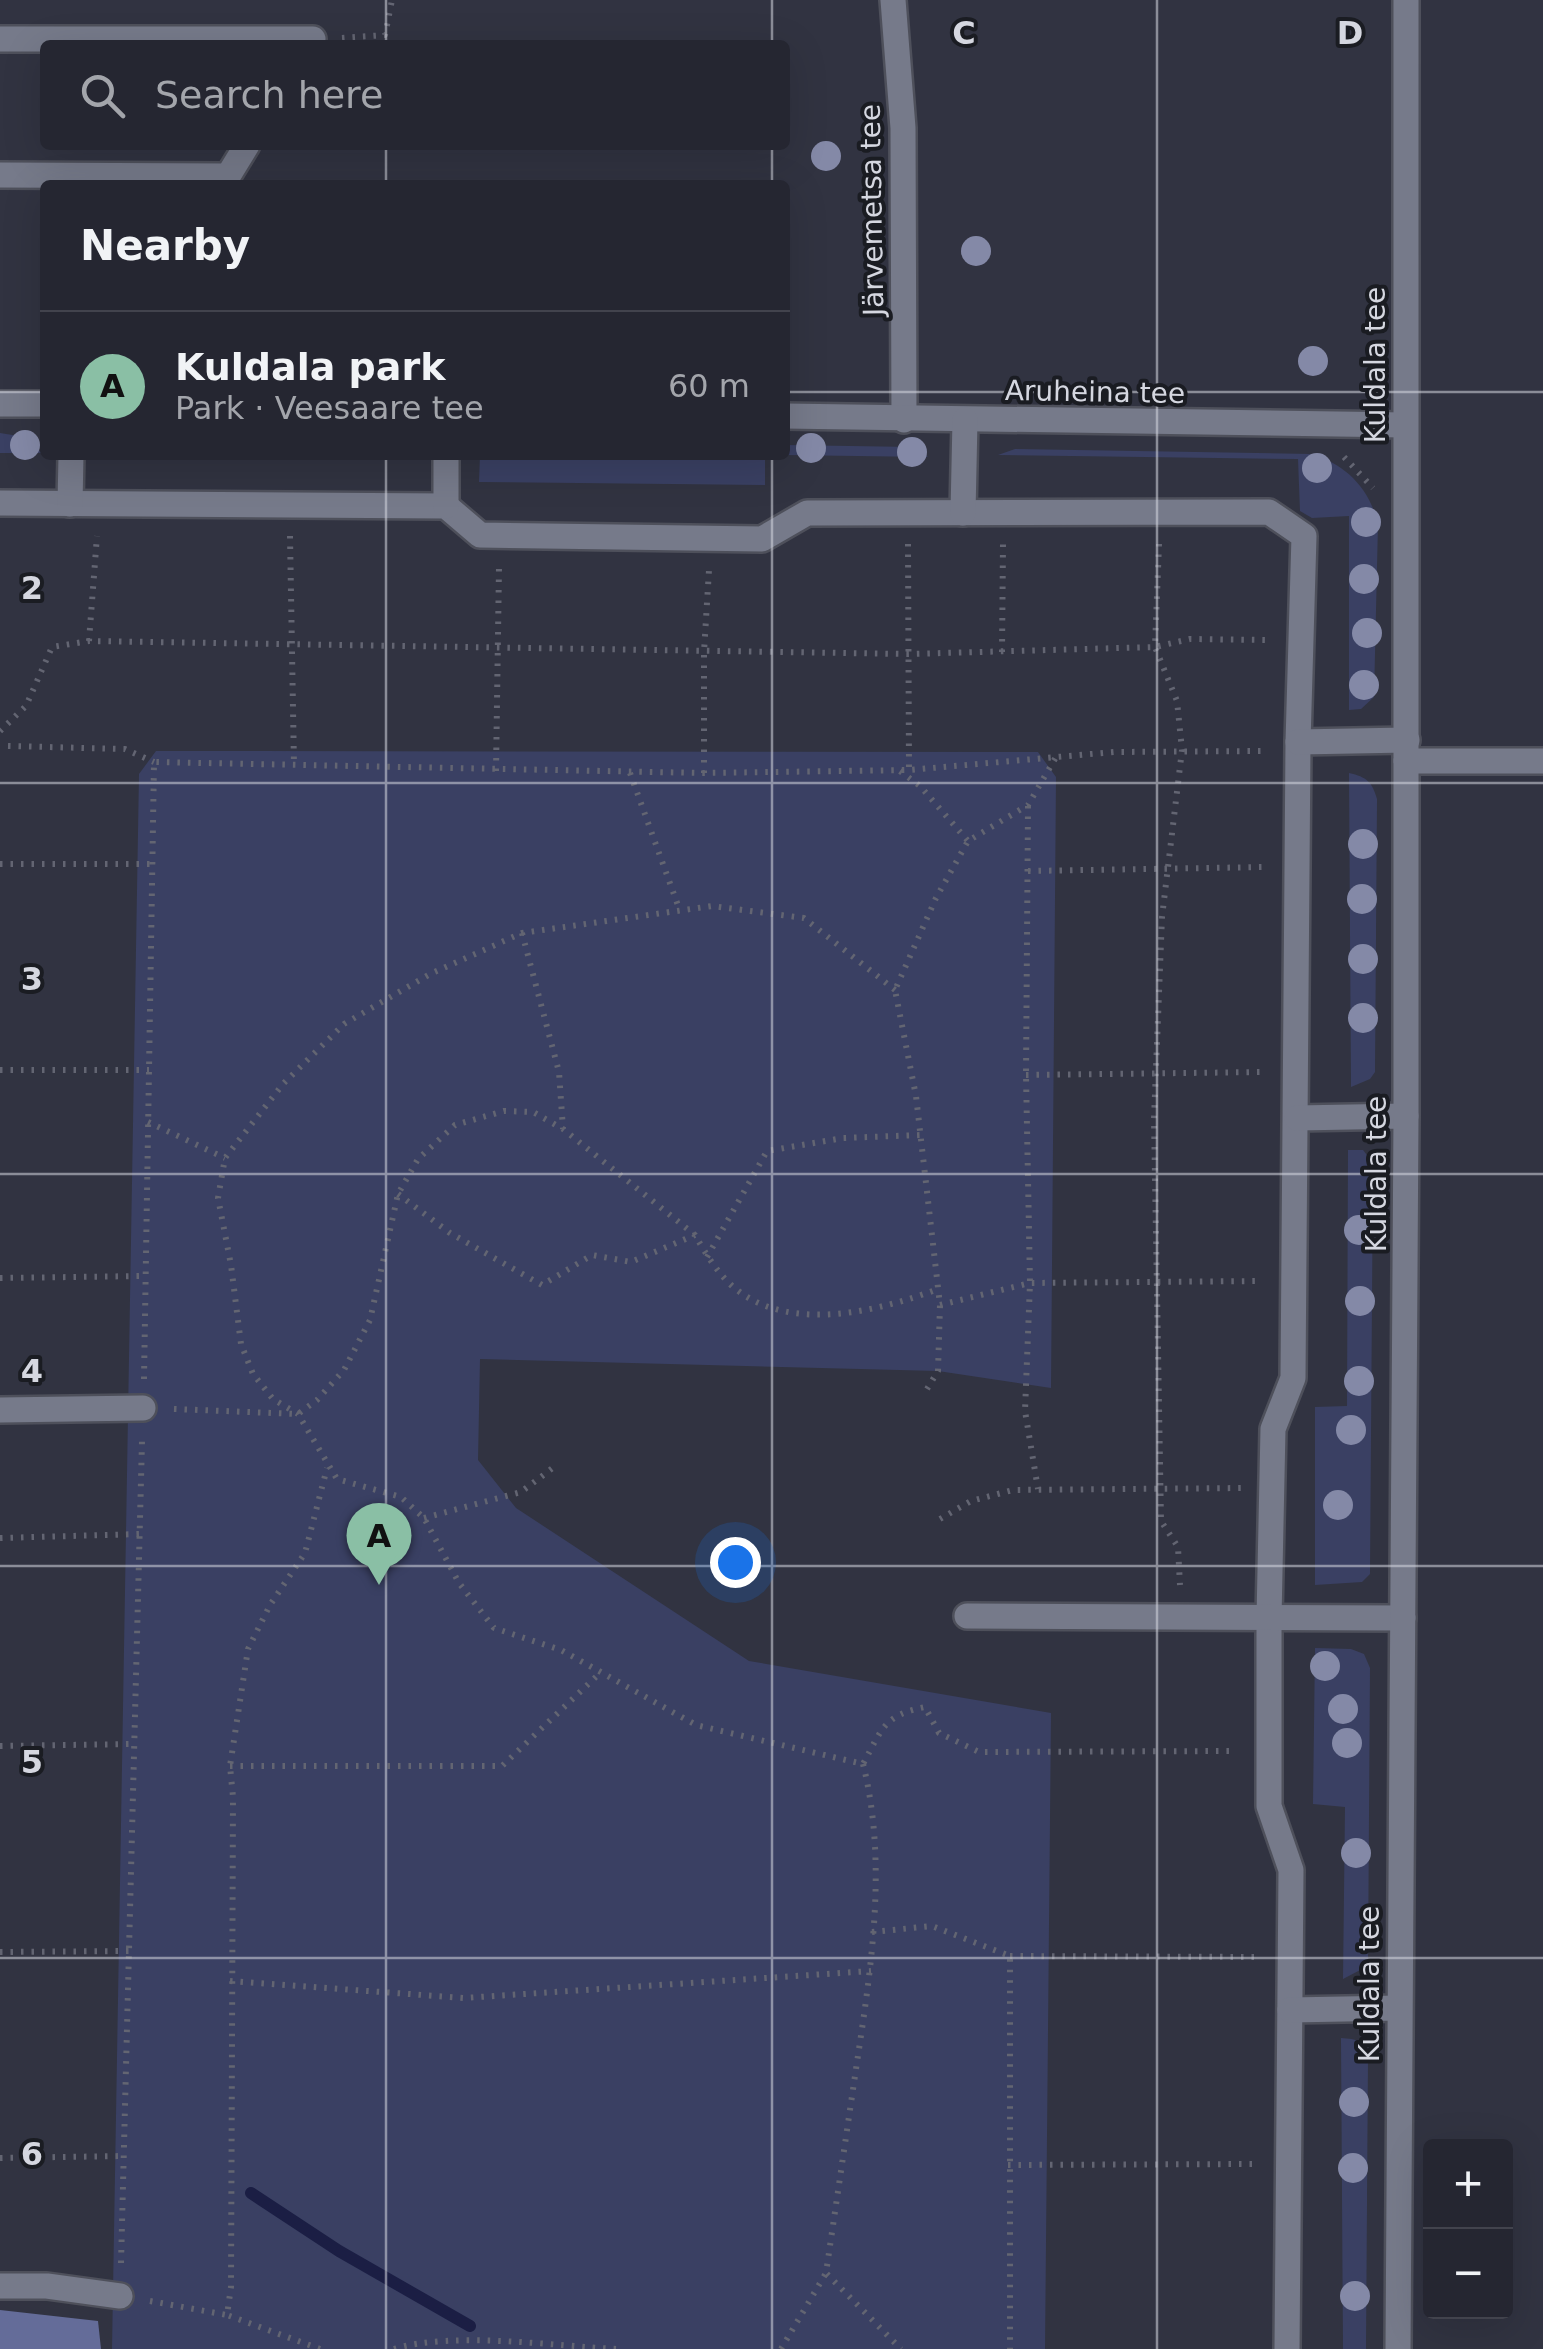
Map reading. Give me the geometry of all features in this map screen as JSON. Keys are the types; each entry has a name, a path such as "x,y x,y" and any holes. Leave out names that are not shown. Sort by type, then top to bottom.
{"street":[{"name":"Järvemetsa tee","path":"893,0 903,128 904,420"},
{"name":"Kuldala tee","path":"1398,2349 1406,1116 1406,0"},
{"path":"0,40 40,40"},
{"path":"0,174 228,176 244,150"},
{"path":"0,404 40,404"},
{"name":"Aruheina tee","path":"790,416 1404,425"},
{"path":"962,513 965,420"},
{"path":"70,504 71,460"},
{"path":"446,460 446,506"},
{"path":"0,504 446,506 480,536 762,539 807,513 1270,512 1304,536 1298,742 1293,1378 1272,1430 1269,1618 1269,1806 1291,1870 1287,2349"},
{"path":"1298,742 1543,761"},
{"path":"1296,1118 1406,1116"},
{"path":"0,1410 143,1408"},
{"path":"967,1616 1403,1618"},
{"path":"1290,2010 1398,2008"},
{"path":"0,2286 47,2286 120,2296"}],"path":[{"path":"336,40 385,36 392,0"},
{"path":"90,640 101,504"},
{"path":"289,505 294,766"},
{"path":"1161,512 1155,648 1177,701 1182,750 1167,869 1156,1074 1160,1488 1162,1521 1178,1546 1180,1617"},
{"path":"908,513 909,770"},
{"path":"1002,652 1003,513"},
{"path":"496,770 500,536"},
{"path":"704,774 704,652 712,538"},
{"path":"0,732 26,706 52,647 90,640 908,654 1155,648 1190,639 1301,640"},
{"path":"8,746 125,749 154,762 704,774 909,770 1056,756 1182,750 1271,751 1298,742"},
{"path":"927,1389 938,1371 940,1305 921,1135 894,990 936,898 968,842 1028,805 1056,756"},
{"path":"154,762 143,1408 120,2296 227,2315 320,2349"},
{"path":"899,770 920,786 968,842"},
{"path":"630,773 680,911"},
{"path":"1028,805 1026,1075 1030,1282 1026,1411 1038,1488"},
{"path":"0,864 152,864"},
{"path":"1028,871 1298,867"},
{"path":"863,1764 696,1725 561,1650 494,1628 459,1583 424,1518 401,1497 337,1479 298,1414 273,1400 252,1374 241,1344 218,1198 225,1158 283,1084 344,1024 430,974 522,933 712,906 804,918 894,990"},
{"path":"522,933 559,1072 563,1129"},
{"path":"0,1070 149,1070"},
{"path":"1026,1075 1297,1071"},
{"path":"143,1408 298,1414 317,1400 344,1370 370,1320 398,1194 418,1159 455,1125 504,1111 532,1112 563,1129 695,1235 734,1288 755,1302 788,1312 826,1314 910,1299 938,1289"},
{"path":"148,1122 225,1158"},
{"path":"708,1257 767,1151 843,1138 921,1135"},
{"path":"398,1194 450,1233 542,1285 592,1255 631,1262 695,1235"},
{"path":"0,1278 145,1276"},
{"path":"940,1305 1030,1282 1294,1281"},
{"path":"424,1518 521,1492 558,1464"},
{"path":"227,2315 231,2287 230,1766 248,1648 305,1554 327,1467"},
{"path":"940,1519 971,1502 1012,1490 1271,1488"},
{"path":"0,1538 140,1534"},
{"path":"230,1766 502,1766 601,1672"},
{"path":"782,2349 826,2274 870,1971 876,1868 873,1816 863,1764 879,1734 898,1712 925,1707 939,1733 980,1752 1269,1751"},
{"path":"0,1746 134,1744"},
{"path":"872,1932 932,1926 1010,1956 1291,1957"},
{"path":"0,1952 129,1951"},
{"path":"1010,1956 1010,2349"},
{"path":"230,1981 464,1998 870,1971"},
{"path":"0,2158 124,2156"},
{"path":"1008,2164 1289,2164"},
{"path":"826,2274 901,2349"},
{"path":"394,2349 409,2344 457,2341 617,2349"}],"shaded area":[{"path":"0,433 31,438 40,452 40,453 0,453"},
{"path":"790,445 914,447 928,457 790,455"},
{"path":"1015,449 1311,454 1335,464 1363,489 1378,524 1374,697 1361,709 1349,710 1349,516 1312,518 1300,511 1298,459 998,455"},
{"path":"480,460 765,460 765,485 479,482"},
{"path":"156,751 1038,752 1056,777 1051,1388 938,1371 480,1359 478,1460 516,1508 749,1661 1051,1713 1045,2349 112,2349 139,774"},
{"path":"1349,773 1368,781 1377,799 1375,1072 1370,1079 1351,1087"},
{"path":"1348,1150 1363,1150 1373,1163 1370,1574 1362,1582 1315,1585 1315,1407 1347,1406"},
{"path":"1315,1648 1351,1649 1364,1654 1370,1668 1368,1966 1343,1979 1345,1807 1313,1804"},
{"path":"1341,2038 1359,2041 1368,2056 1366,2349 1343,2349"},
{"path":"0,2310 98,2321 101,2349 0,2349"}],"waterway":[{"path":"251,2193 339,2251 470,2326"}],"place":[{"name":"Kuldala park","path":"379,1585"}]}
